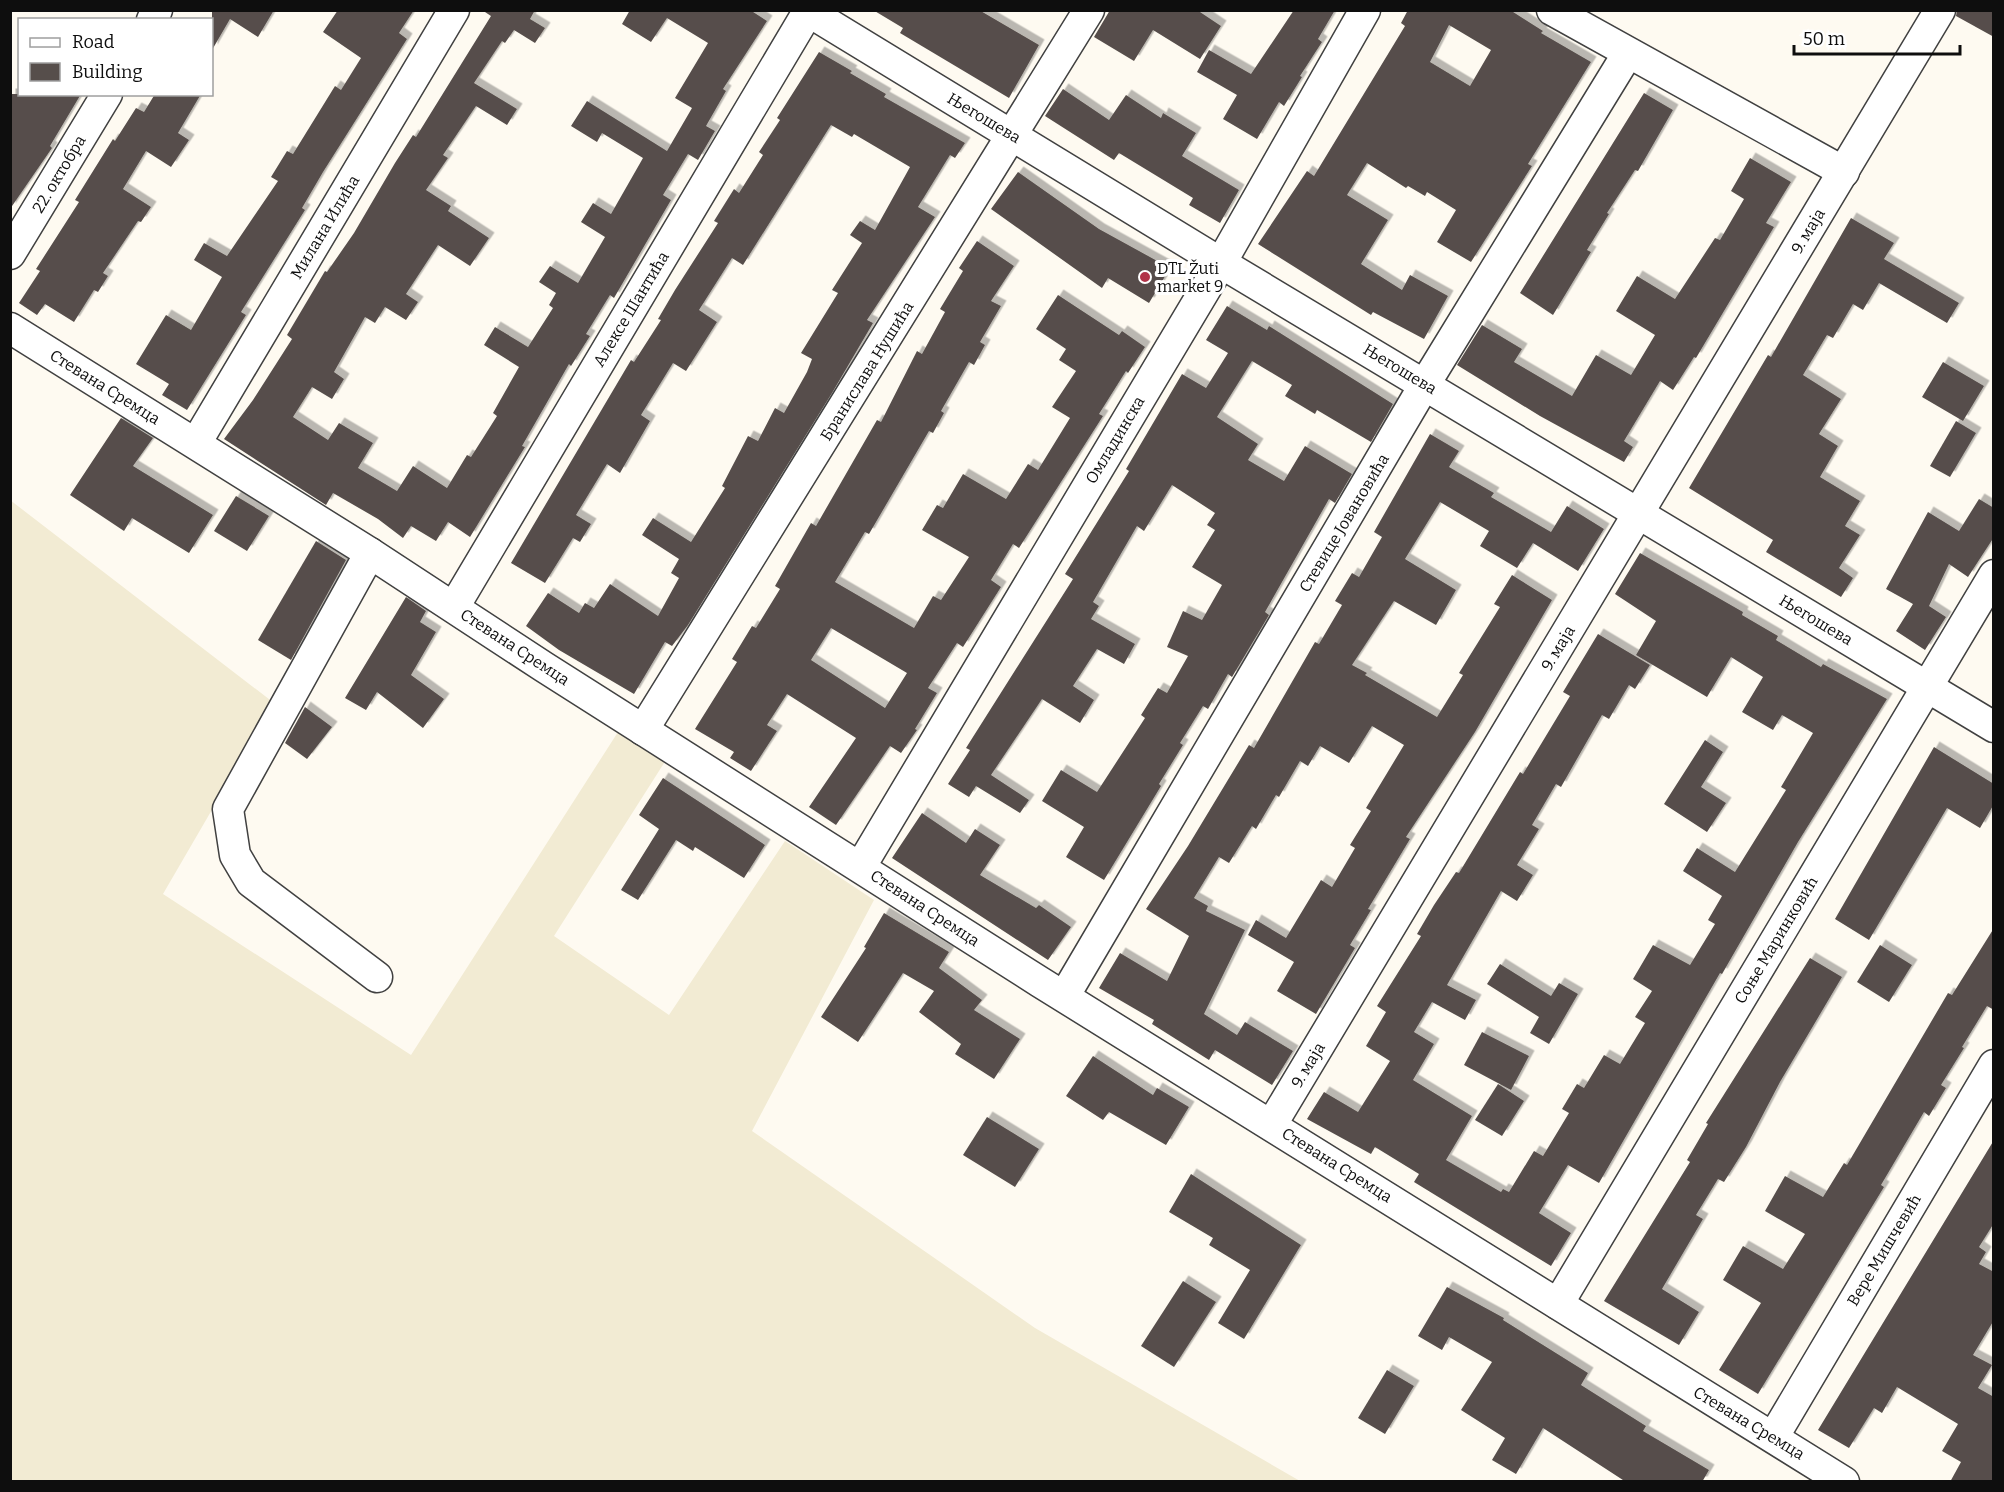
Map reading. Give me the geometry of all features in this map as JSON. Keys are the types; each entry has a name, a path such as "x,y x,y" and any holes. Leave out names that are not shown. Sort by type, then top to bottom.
{"street":[{"name":"Милана Илића","path":"196,443 454,10"},
{"name":"Бранислава Нушића","path":"643,730 1014,135 1089,10"},
{"name":"Омладинска","path":"861,866 1221,263 1365,10"},
{"path":"1552,10 1844,172"},
{"name":"9. маја","path":"1272,1124 1940,10"},
{"name":"Његошева","path":"808,11 1221,263 1994,727"},
{"name":"Алексе Шантића","path":"454,607 808,11"},
{"name":"Стевице Јовановића","path":"1065,995 1425,384 1628,53"},
{"name":"22. октобра","path":"10,254 106,96"},
{"name":"Стевана Сремца","path":"10,328 370,553 643,730 1708,1399 1774,1436 1844,1482"},
{"path":"370,553 228,809 235,855 251,882 377,977"},
{"name":"Соње Маринковић","path":"1558,1304 1994,575"},
{"name":"Вере Мишчевић","path":"1774,1436 1994,1065"}],"shaded area":[{"path":"10,500 274,703 163,894 411,1055 618,732 666,760 554,936 669,1015 785,841 874,900 752,1131 1035,1328 1300,1481 11,1481"}],"building":[{"path":"212,10 274,10 258,37 230,19 213,48"},
{"path":"338,10 414,10 399,33 407,39 323,172 302,208 305,210 241,312 246,315 187,410 162,395 169,384 136,364 166,315 191,330 222,277 194,260 204,243 227,256 278,181 271,177 287,151 293,154 335,86 341,90 361,58 323,32"},
{"path":"482,10 535,10 530,19 545,28 535,43 514,30 505,43 502,41 474,83 517,109 507,125 476,106 443,155 448,158 426,190 451,206 448,211 489,238 470,266 438,245 406,294 418,302 406,320 385,307 375,323 365,317 334,372 344,379 332,399 312,387 293,417 328,440 339,423 373,443 358,468 397,491 413,466 447,488 467,455 471,457 497,416 493,413 519,367 484,345 495,327 528,347 553,308 549,305 556,293 539,282 550,266 578,283 605,237 581,222 593,203 611,214 643,158 602,133 597,142 571,126 587,101 667,151 692,108 675,98 708,43 667,18 651,42 622,24 630,10 750,10 767,21 723,89 726,91 706,126 715,131 698,160 688,154 663,195 671,200 614,298 610,295 586,334 590,336 571,366 569,364 522,446 525,447 470,537 448,522 436,541 411,526 403,538 378,519 333,493 326,505 224,439 253,400 292,339 287,335 325,271 327,272 354,233 395,163 413,135 416,137 491,16"},
{"path":"873,10 979,10 1039,45 1009,98 900,33 903,28"},
{"path":"1110,10 1197,10 1221,26 1200,59 1153,30 1134,61 1094,37"},
{"path":"1294,10 1335,10 1318,39 1322,42 1300,76 1302,77 1284,106 1279,102 1257,139 1223,119 1237,95 1197,72 1209,50 1251,74"},
{"path":"1408,10 1510,10 1543,31 1541,33 1591,62 1528,164 1532,166 1471,262 1437,242 1456,210 1427,192 1425,196 1408,186 1406,188 1367,163 1347,195 1388,220 1361,264 1402,290 1410,275 1448,296 1424,339 1373,312 1371,315 1258,244 1307,171 1314,176 1405,26 1401,23","holes":["1449,25 1491,50 1470,86 1430,62"]},
{"path":"1957,10 1994,10 1994,37 1956,16"},
{"path":"819,52 886,94 884,97 965,143 955,158 950,155 918,207 935,217 867,320 873,323 832,393 688,625 672,646 665,642 634,694 559,650 526,626 548,593 579,613 585,603 594,608 610,584 658,616 679,578 671,573 679,559 642,535 653,518 691,542 725,488 722,486 748,436 758,441 775,408 784,413 807,372 812,359 801,353 838,293 832,290 862,243 850,235 860,221 875,230 910,167 854,134 852,137 831,125 743,265 732,258 699,310 717,322 686,371 673,363 641,415 650,421 620,473 607,464 576,515 591,524 580,542 573,538 545,583 511,563 631,360 634,362 661,320 658,319 718,223 714,221 734,189 739,193 763,155 759,152 780,120 777,118"},
{"path":"1063,89 1109,120 1126,95 1161,118 1163,113 1196,133 1182,156 1239,190 1220,223 1189,205 1193,198 1119,153 1114,160 1045,116"},
{"path":"1644,93 1673,110 1638,171 1635,170 1607,213 1609,214 1587,250 1591,252 1553,315 1520,293"},
{"path":"10,94 80,96 50,146 52,148 10,209"},
{"path":"154,96 200,96 178,133 189,140 171,167 146,151 123,189 151,207 141,222 138,221 103,273 108,276 98,292 94,290 74,322 45,304 37,315 19,303 40,271 36,269 79,202 75,200 113,139 115,141 136,108 144,112"},
{"path":"1750,158 1791,182 1766,223 1774,227 1696,358 1694,357 1673,390 1660,381 1624,441 1633,447 1624,462 1540,416 1457,365 1482,325 1522,349 1514,362 1572,396 1596,355 1631,375 1655,335 1616,311 1637,276 1675,299 1715,238 1720,240 1744,199 1731,191"},
{"path":"1018,172 1099,229 1170,268 1149,303 1108,278 1102,288 991,209"},
{"path":"1851,218 1894,243 1884,259 1959,303 1947,323 1879,283 1863,310 1853,304 1833,338 1827,335 1803,375 1841,399 1819,434 1838,446 1820,477 1860,501 1845,526 1860,535 1839,568 1853,578 1841,597 1766,552 1773,540 1689,488 1768,355 1771,357"},
{"path":"977,241 1014,266 991,301 1001,306 980,342 985,345 974,365 969,362 941,411 944,413 933,433 929,431 869,534 865,532 835,582 914,628 933,596 941,600 969,557 922,530 937,505 943,508 963,474 1006,499 1028,464 1038,470 1070,418 1052,407 1076,371 1059,360 1066,349 1036,329 1058,295 1119,335 1122,331 1145,347 1128,373 1126,371 1099,414 1103,416 1019,548 1013,544 991,580 1001,587 963,647 957,643 928,688 937,693 915,729 917,730 901,753 890,746 836,825 809,807 856,738 787,694 767,725 777,731 751,771 730,758 734,752 695,729 737,662 732,659 752,626 756,628 780,589 775,586 811,523 816,526 877,420 881,422 917,351 922,354 945,312 940,309 963,271 959,268","holes":["831,628 907,673 885,708 811,660"]},
{"path":"1227,306 1267,330 1269,326 1393,404 1371,442 1317,410 1315,414 1285,396 1292,385 1252,361 1217,417 1258,444 1248,460 1284,481 1305,446 1352,474 1335,503 1329,499 1265,612 1269,615 1232,677 1228,674 1208,709 1203,706 1180,743 1183,745 1159,784 1161,786 1104,880 1066,857 1084,827 1042,801 1061,770 1097,792 1145,718 1141,715 1158,688 1167,693 1188,656 1167,647 1183,611 1202,620 1222,585 1192,567 1215,530 1207,525 1215,513 1172,485 1144,531 1137,526 1093,602 1099,606 1091,619 1135,644 1124,664 1097,649 1073,686 1094,700 1080,723 1042,699 991,775 1029,800 1020,813 976,786 969,797 948,784 970,750 966,748 1073,579 1065,574 1129,471 1126,469 1182,374 1206,388 1228,353 1206,340"},
{"path":"1943,362 1984,386 1963,421 1922,397"},
{"path":"121,418 153,438 133,466 213,515 189,553 132,518 124,531 70,495"},
{"path":"1956,421 1976,433 1950,477 1930,466"},
{"path":"1430,434 1459,451 1449,467 1494,493 1491,497 1551,532 1567,506 1604,529 1578,571 1533,543 1517,568 1480,546 1489,531 1440,502 1405,559 1456,590 1436,625 1394,601 1352,665 1437,717 1463,675 1459,673 1500,607 1494,604 1512,575 1552,600 1475,732 1406,837 1410,839 1368,909 1371,910 1350,945 1355,948 1316,1014 1277,991 1294,962 1248,935 1256,920 1286,938 1321,880 1332,887 1355,848 1350,845 1371,811 1366,808 1404,745 1372,726 1349,763 1320,746 1308,766 1300,761 1279,797 1276,795 1256,829 1252,826 1229,863 1219,857 1194,898 1208,906 1206,911 1245,930 1204,1014 1237,1035 1245,1022 1293,1051 1272,1085 1215,1050 1209,1060 1152,1024 1154,1020 1099,988 1120,953 1167,981 1189,936 1146,909 1188,846 1249,745 1254,748 1315,642 1319,644 1342,605 1335,601 1352,573 1359,577 1382,537 1374,532"},
{"path":"236,496 269,516 247,551 214,531"},
{"path":"1979,499 1994,508 1994,537 1968,577 1949,564 1929,606 1946,617 1925,650 1896,631 1913,604 1886,589 1928,512 1959,531"},
{"path":"316,541 346,560 291,660 258,640"},
{"path":"1640,553 1743,612 1742,615 1778,636 1776,640 1821,667 1823,664 1887,699 1798,842 1722,974 1720,973 1599,1183 1568,1165 1539,1213 1571,1233 1551,1266 1414,1182 1419,1174 1375,1147 1371,1154 1307,1119 1324,1092 1358,1112 1390,1061 1366,1046 1386,1012 1377,1006 1421,936 1417,934 1434,905 1456,872 1459,873 1520,772 1523,774 1570,696 1563,692 1598,634 1650,665 1635,689 1629,685 1609,719 1602,715 1561,787 1556,784 1532,825 1539,829 1517,865 1533,875 1517,901 1501,891 1447,985 1476,1000 1465,1020 1432,1002 1414,1032 1434,1044 1413,1080 1472,1116 1446,1160 1501,1192 1503,1189 1509,1192 1534,1151 1543,1156 1569,1113 1562,1109 1577,1084 1584,1088 1604,1055 1620,1064 1645,1023 1635,1017 1652,991 1633,979 1653,945 1690,965 1715,924 1708,920 1722,896 1683,871 1697,848 1735,872 1786,790 1781,787 1813,733 1782,715 1773,730 1742,712 1763,677 1731,657 1707,697 1636,655 1656,621 1615,594"},
{"path":"406,597 426,611 420,622 436,632 411,675 444,699 423,728 377,692 366,710 345,698"},
{"path":"305,707 332,727 307,759 285,743"},
{"path":"1705,740 1723,752 1701,787 1726,803 1707,832 1664,804"},
{"path":"1934,747 1994,784 1994,804 1980,828 1947,808 1869,940 1835,919"},
{"path":"663,778 765,845 744,878 695,847 693,851 676,840 638,900 621,890 659,829 639,815"},
{"path":"922,813 966,843 975,829 1000,845 980,875 1036,908 1039,905 1071,927 1048,960 892,858"},
{"path":"884,913 949,952 939,968 982,1000 974,1010 1020,1039 994,1079 955,1054 961,1044 919,1012 934,991 903,973 858,1042 821,1017 866,948 864,947"},
{"path":"1994,928 1994,1010 1987,1006 1941,1085 1946,1088 1929,1116 1924,1112 1881,1185 1884,1187 1758,1394 1719,1370 1761,1303 1723,1280 1743,1246 1783,1269 1805,1234 1765,1211 1785,1176 1823,1197 1844,1163 1847,1165 1948,993 1952,995"},
{"path":"1880,945 1912,965 1889,1002 1857,982"},
{"path":"1810,958 1842,977 1780,1082 1746,1147 1724,1182 1718,1179 1696,1215 1703,1219 1662,1289 1699,1312 1679,1345 1604,1301 1690,1162 1687,1160 1708,1124 1706,1123"},
{"path":"1500,964 1551,996 1559,983 1578,994 1549,1044 1530,1033 1539,1017 1487,984"},
{"path":"1482,1032 1529,1056 1511,1090 1464,1065"},
{"path":"1093,1056 1153,1095 1157,1088 1189,1107 1166,1145 1109,1112 1103,1120 1066,1096"},
{"path":"1498,1084 1524,1101 1502,1136 1475,1120"},
{"path":"987,1117 1039,1149 1015,1187 963,1155"},
{"path":"1994,1140 1994,1223 1979,1247 1986,1252 1979,1264 1994,1272 1994,1320 1973,1355 1992,1365 1978,1388 1994,1397 1994,1482 1950,1482 1961,1462 1942,1451 1958,1424 1897,1387 1882,1413 1874,1408 1849,1448 1818,1430"},
{"path":"1191,1174 1301,1245 1244,1339 1218,1323 1250,1270 1209,1245 1213,1238 1169,1212"},
{"path":"1183,1281 1216,1302 1174,1367 1141,1346"},
{"path":"1447,1287 1504,1318 1503,1320 1588,1373 1581,1385 1646,1426 1643,1431 1709,1470 1702,1482 1626,1482 1543,1428 1516,1474 1492,1460 1505,1438 1461,1410 1492,1362 1449,1337 1442,1350 1418,1336"},
{"path":"1387,1370 1414,1386 1385,1434 1358,1418"}],"place":[{"name":"DTL Žuti market 9","path":"1145,277"}]}
